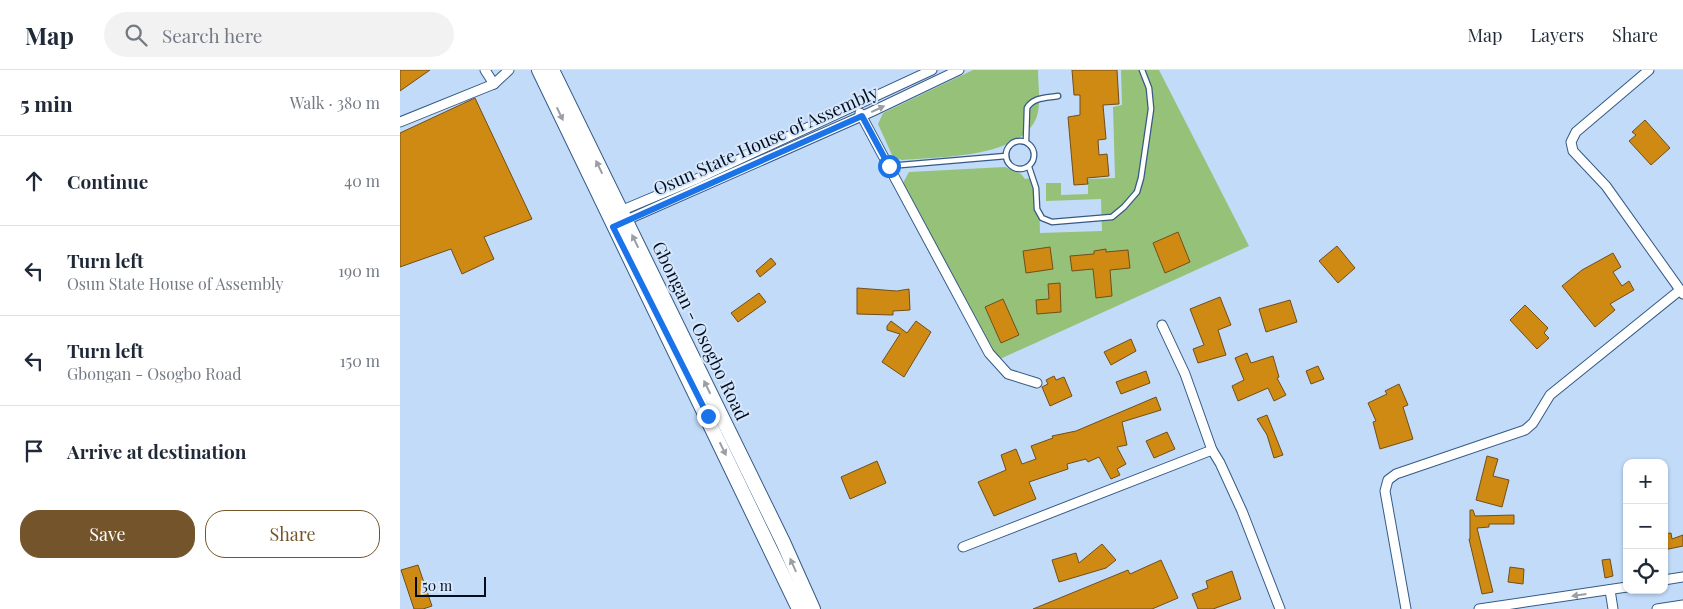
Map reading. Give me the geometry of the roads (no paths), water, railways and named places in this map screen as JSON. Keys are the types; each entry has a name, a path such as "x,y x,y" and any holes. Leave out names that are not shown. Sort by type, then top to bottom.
{"main road":[{"name":"Gbongan - Osogbo Road","path":"539,70 783,542 813,609"},
{"name":"Gbongan - Osogbo Road","path":"552,70 617,219 799,609"}],"street":[{"path":"485,70 494,84"},
{"path":"400,122 494,84 509,70"},
{"name":"Osun State House of Assembly","path":"617,219 699,178 932,70"},
{"name":"Osun State House of Assembly","path":"617,219 862,116 959,70"},
{"path":"1406,609 1386,491 1388,480 1396,474 1526,430 1533,423 1550,395 1681,292 1606,186 1573,151 1571,142 1576,132 1649,70"},
{"path":"857,105 994,361 1008,374 1037,384"},
{"path":"1162,325 1185,374 1212,450 1242,511 1280,609"},
{"path":"963,546 1212,450"},
{"path":"1668,579 1683,577"},
{"path":"1480,609 1623,588"},
{"path":"1610,590 1613,609"},
{"path":"1657,609 1683,606"}],"lane":[{"path":"1029,167 1036,188 1037,209 1042,218 1052,222 1092,220 1112,217 1124,207 1137,192 1141,178 1151,110 1149,88 1142,70"},
{"path":"1006,156 1013,167 1022,169 1029,167 1033,162 1035,152 1026,141 1027,108 1032,100 1058,96"},
{"path":"1006,156 1012,143 1026,141"},
{"path":"889,166 1006,156"}]}
